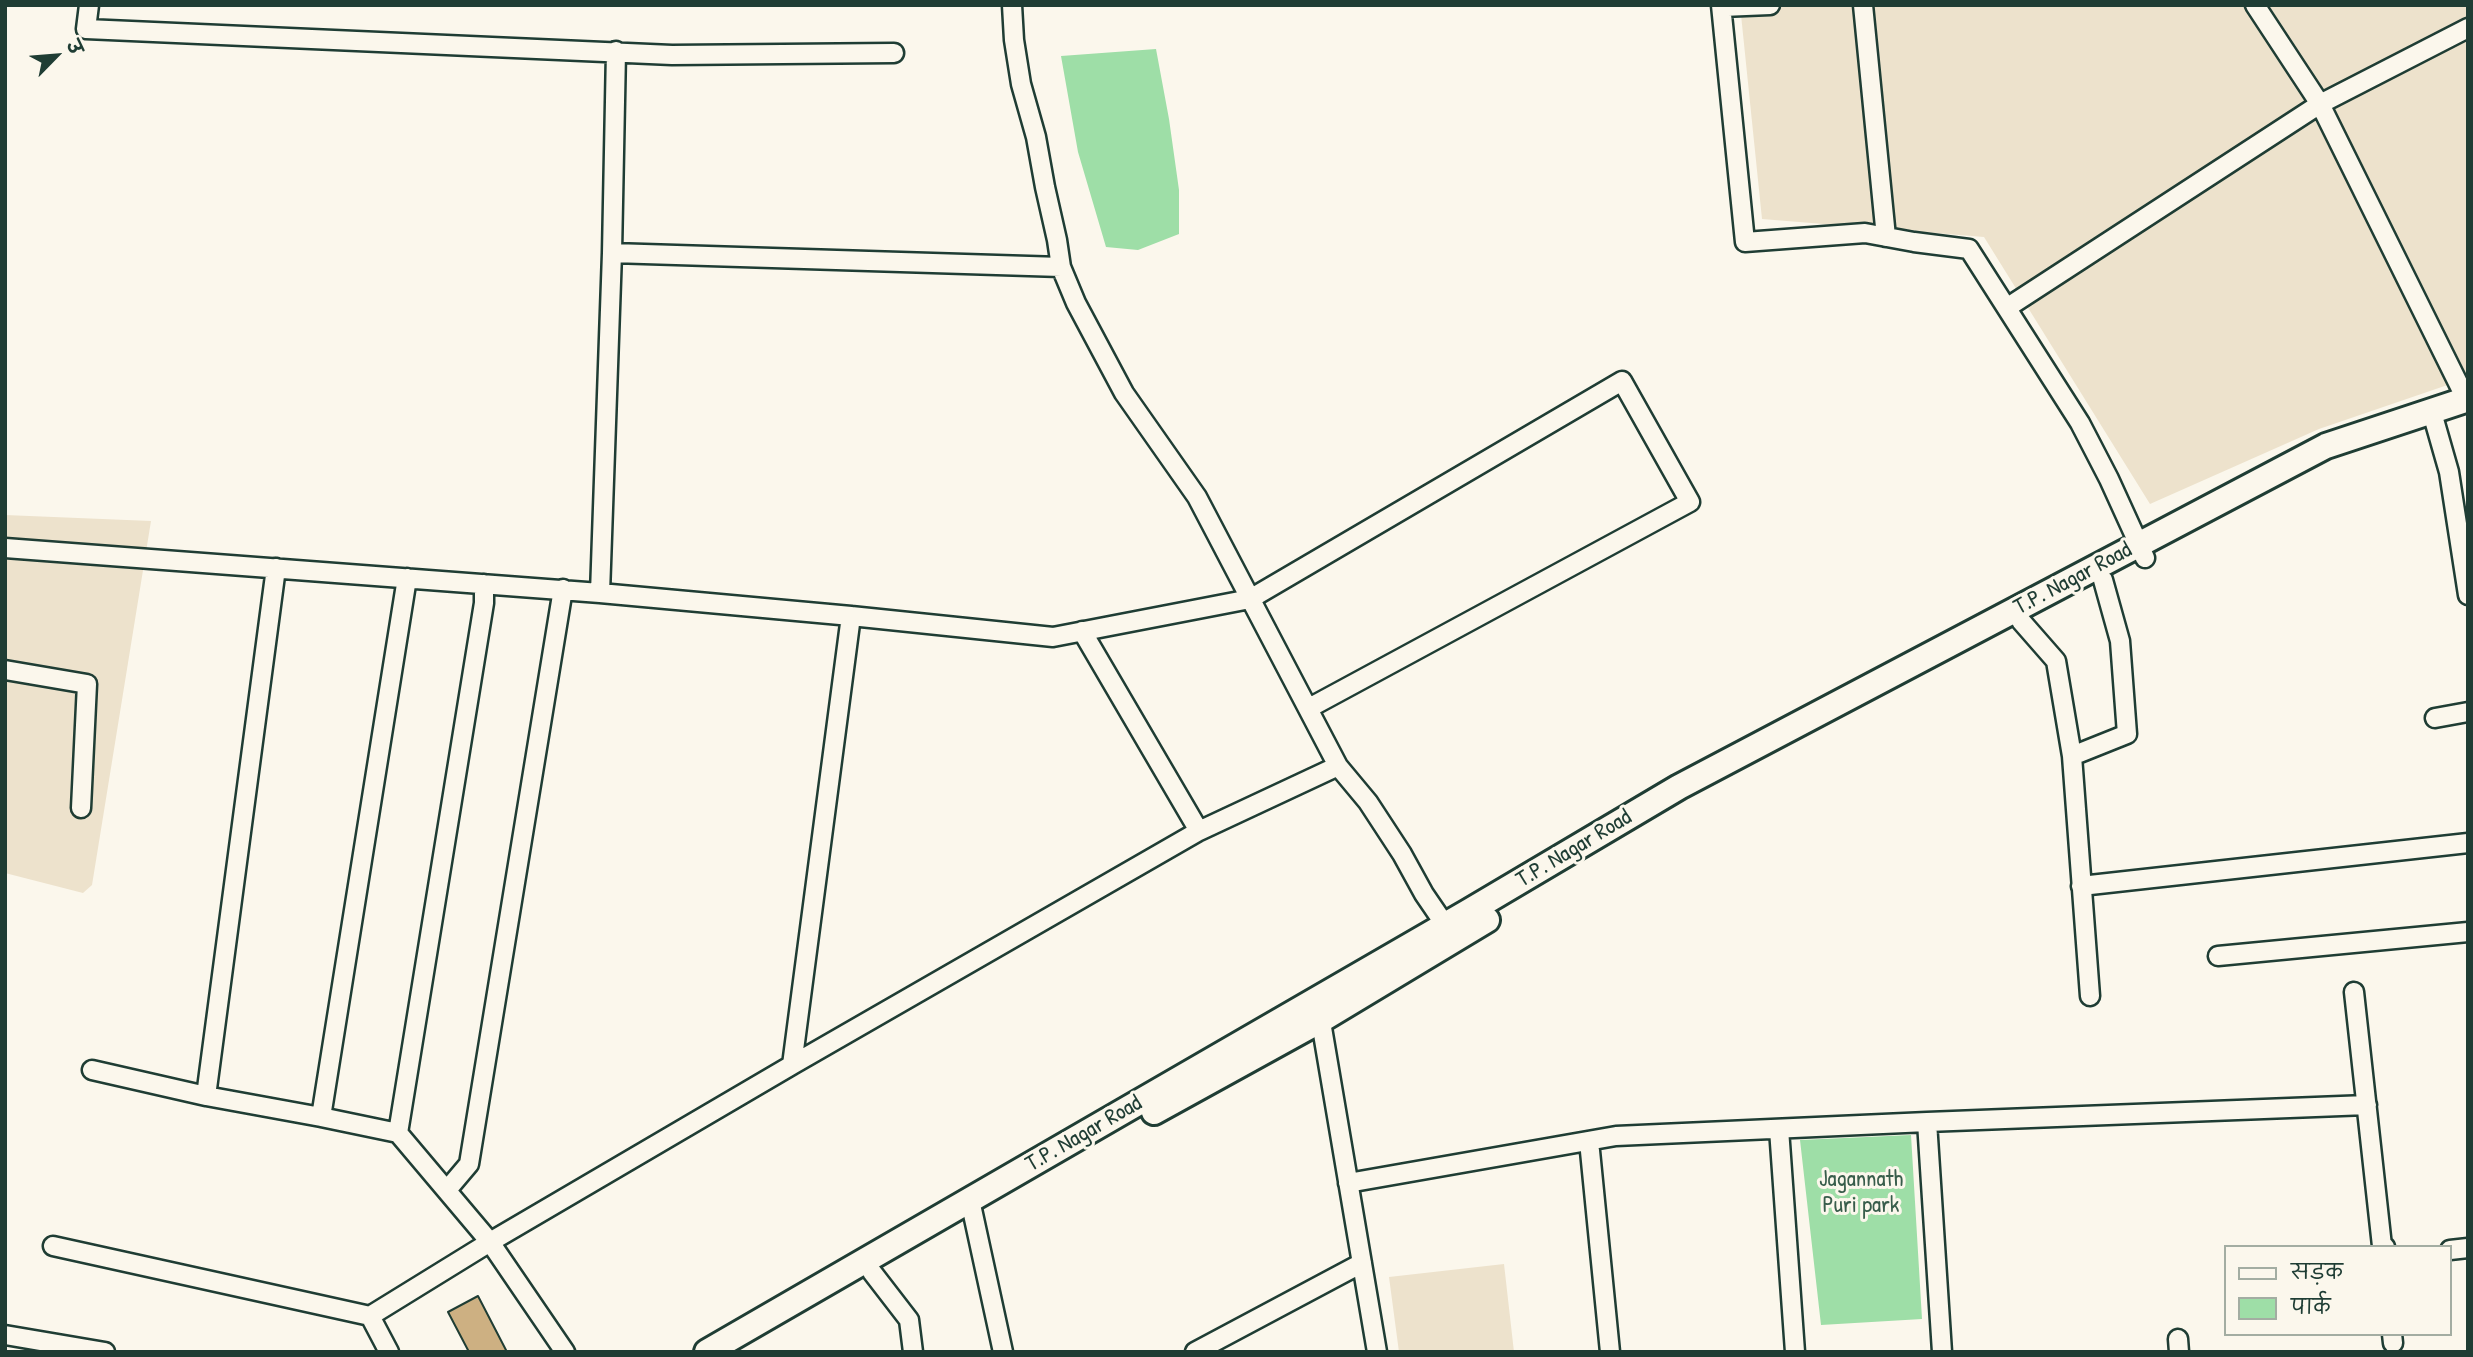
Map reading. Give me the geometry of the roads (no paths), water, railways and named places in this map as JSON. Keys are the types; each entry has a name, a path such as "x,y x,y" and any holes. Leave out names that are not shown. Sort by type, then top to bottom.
{"main road":[{"path":"1451,932 1725,778 2103,580 2142,551 2338,457 2435,423 2467,404"},
{"name":"T.P. Nagar Road","path":"707,1352 972,1207 1319,1009 1451,932 1679,787 2142,551 2326,446 2467,404"},
{"path":"734,1352 872,1272 972,1207"}],"street":[{"path":"89,5 86,29 672,55 894,53"},
{"path":"1012,5 1021,84 1036,137 1060,267 1076,303 1124,393 1197,497 1338,766 1368,803 1402,853 1424,894 1451,932"},
{"path":"1770,5 1721,6 1745,242 1865,233 1969,249 2080,423 2142,551"},
{"path":"1863,5 1886,237"},
{"path":"2255,5 2320,104 2467,404"},
{"path":"2008,307 2320,104 2468,28"},
{"path":"600,593 616,51"},
{"path":"612,253 1060,267"},
{"path":"5,548 600,593 851,615 1053,637 1250,598 1622,381 1690,502 1309,708"},
{"path":"2435,423 2449,472 2468,596"},
{"path":"206,1096 276,568"},
{"path":"321,1117 407,578"},
{"path":"2071,756 2127,734 2120,641 2103,580"},
{"path":"398,1133 484,603 484,584"},
{"path":"447,1190 469,1164 563,590"},
{"path":"792,1065 851,615"},
{"path":"2021,621 2056,661 2071,756 2090,996"},
{"path":"1083,631 1199,831"},
{"path":"5,670 87,684 81,808"},
{"path":"2435,718 2468,712"},
{"path":"53,1246 370,1316 490,1242 792,1065 1199,831 1338,766"},
{"path":"2081,886 2468,843"},
{"path":"2218,956 2468,932"},
{"path":"2354,992 2384,1245"},
{"path":"1319,1009 1377,1352"},
{"path":"92,1070 206,1096 398,1133 490,1242 565,1352"},
{"path":"1348,1183 1616,1136 2367,1105"},
{"path":"1927,1122 1942,1352"},
{"path":"1779,1129 1795,1352"},
{"path":"1589,1141 1610,1352"},
{"path":"972,1207 1003,1352"},
{"path":"1195,1352 1229,1343 1362,1263"},
{"path":"872,1272 909,1320 913,1352"},
{"path":"370,1316 389,1352"},
{"path":"16,1341 105,1352"}],"park label":[{"name":"Jagannath Puri park","path":"1861,1193"}]}
